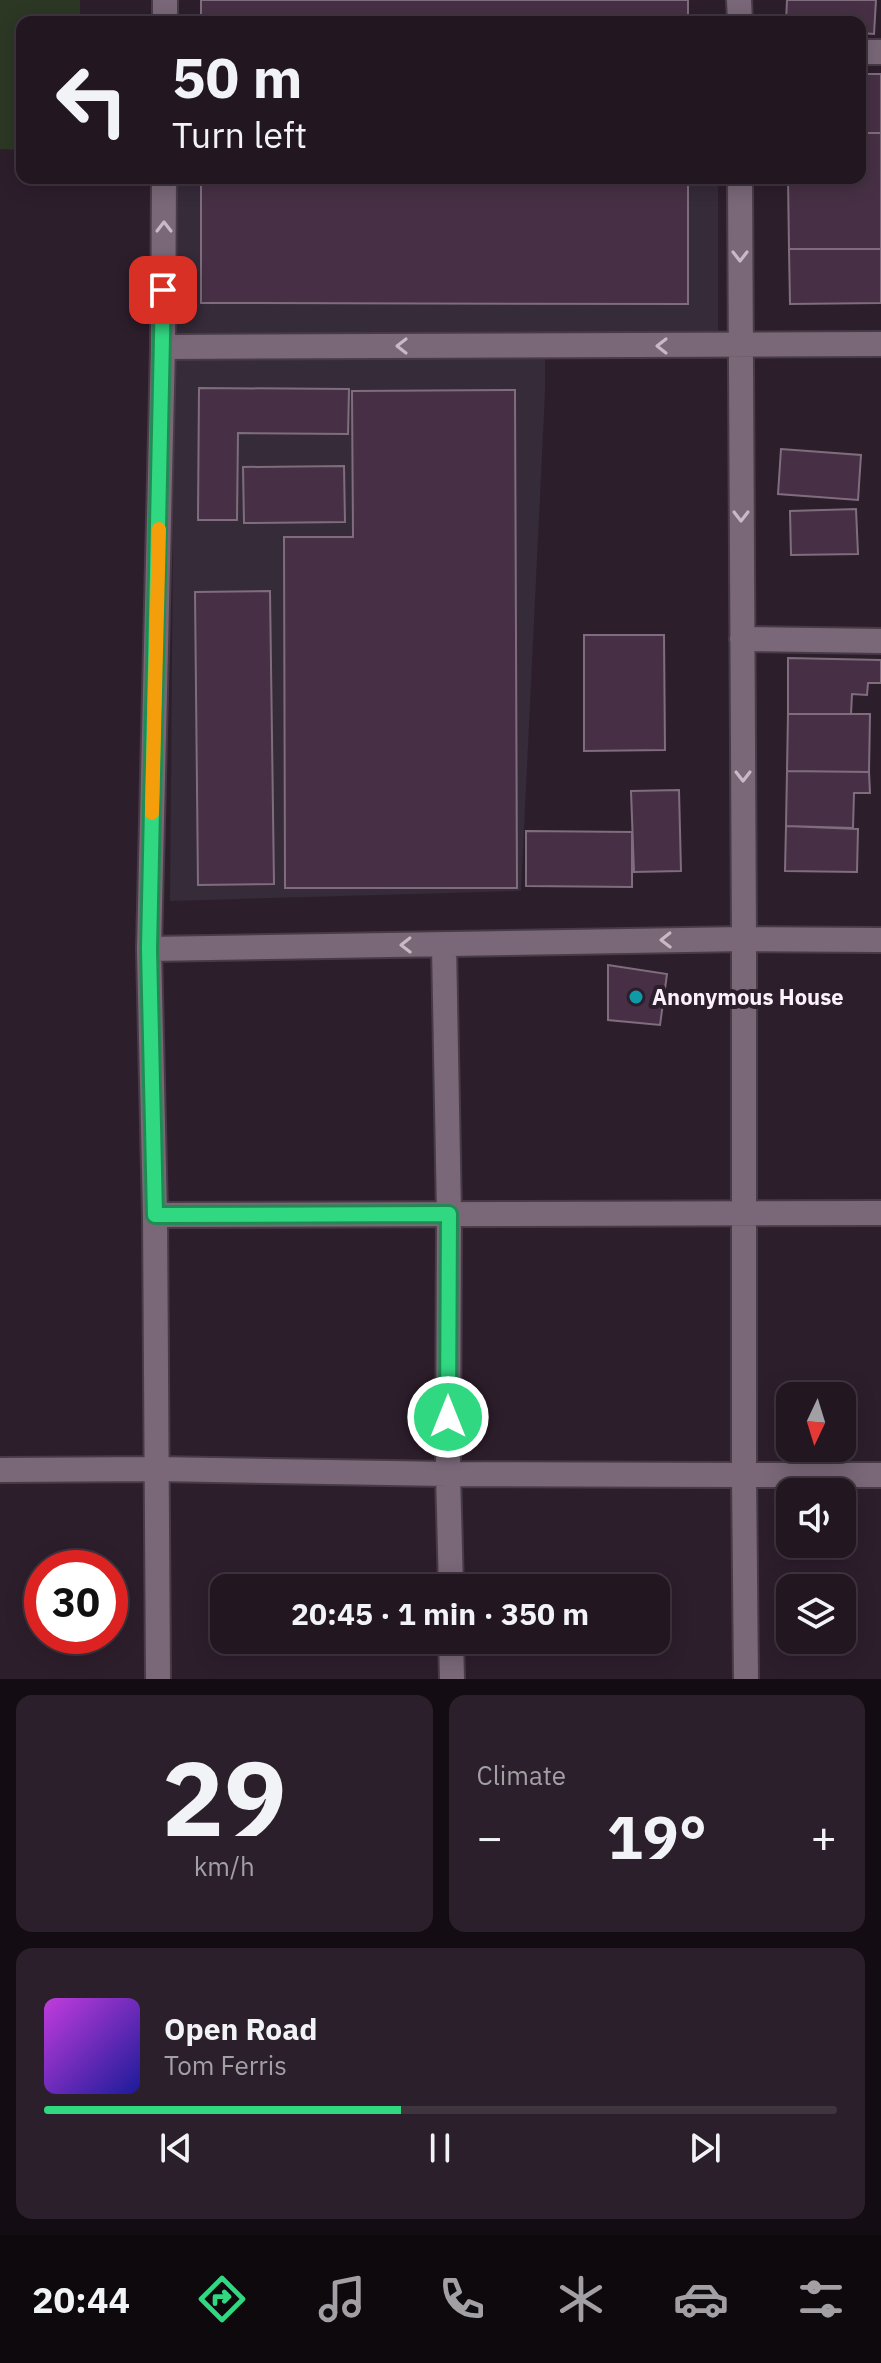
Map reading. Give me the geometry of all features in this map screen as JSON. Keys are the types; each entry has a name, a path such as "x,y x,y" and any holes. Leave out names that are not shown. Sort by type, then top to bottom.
{"street":[{"path":"158,1679 155,1215 149,949 164,184"},
{"path":"740,184 746,1679"},
{"path":"163,347 881,344"},
{"path":"742,639 881,641"},
{"path":"149,949 744,939 881,940"},
{"path":"444,945 451,1574"},
{"path":"155,1215 881,1213"},
{"path":"0,1470 881,1475"},
{"path":"451,1654 452,1679"}],"shaded area":[{"path":"176,184 718,184 718,333 545,338 521,891 170,901"}],"green space":[{"path":"0,0 80,0 80,16 16,16 16,150 0,149"}],"building":[{"path":"201,0 688,0 688,16 201,16"},
{"path":"787,0 876,0 874,34 866,33 866,16 786,16"},
{"path":"866,74 881,74 881,133 866,133"},
{"path":"866,133 881,133 881,249 789,249 788,184 866,184"},
{"path":"201,184 688,184 688,304 201,303"},
{"path":"789,249 881,249 881,303 790,304"},
{"path":"199,388 349,389 348,434 238,433 237,520 198,520"},
{"path":"515,390 517,888 285,888 284,537 353,537 352,391"},
{"path":"781,449 861,455 858,500 778,494"},
{"path":"344,466 345,522 244,523 243,467"},
{"path":"856,509 858,554 791,555 790,511"},
{"path":"270,591 274,884 198,885 195,592"},
{"path":"584,635 664,635 665,750 584,751"},
{"path":"788,658 881,660 881,683 868,683 867,695 852,694 851,714 788,714"},
{"path":"788,714 870,714 869,772 787,771"},
{"path":"787,771 869,772 870,793 854,793 853,828 786,826"},
{"path":"679,790 681,871 634,872 631,791"},
{"path":"786,826 858,829 857,872 785,871"},
{"path":"526,831 632,832 632,887 526,886"},
{"name":"Anonymous House","path":"608,965 667,974 660,1025 608,1020"}],"slow traffic":[{"path":"152,813 159,529"}],"place":[{"name":"Anonymous House","path":"636,997"}],"route":[{"path":"163,290 149,949 155,1215 449,1214 448,1417"}]}
